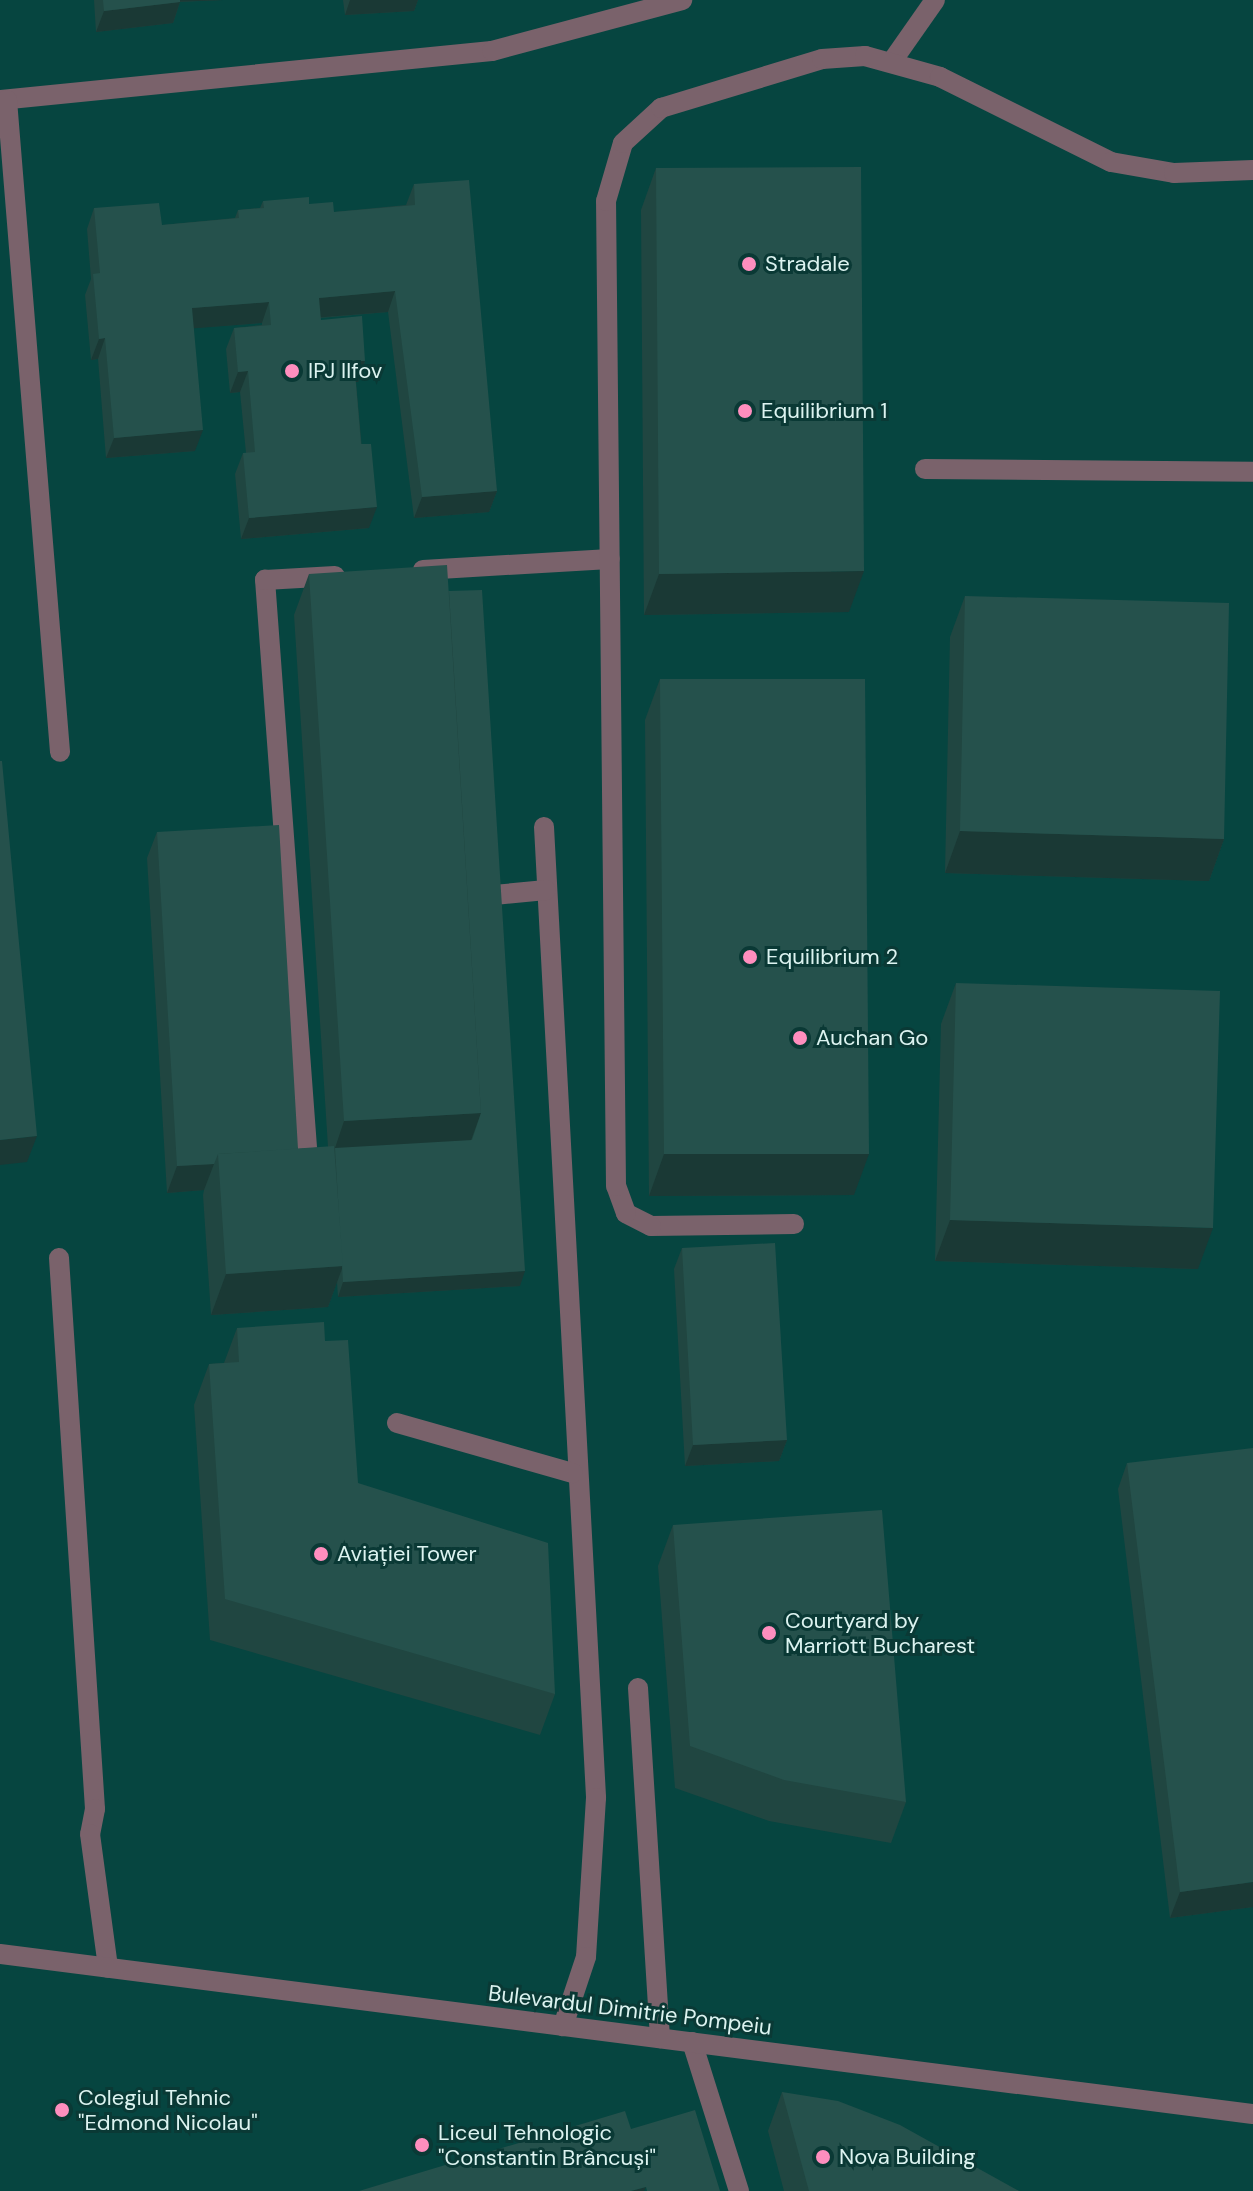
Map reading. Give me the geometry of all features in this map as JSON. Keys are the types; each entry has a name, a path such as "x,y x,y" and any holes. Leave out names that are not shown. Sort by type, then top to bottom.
{"street":[{"path":"60,752 4,100 492,51 682,0"},
{"path":"893,60 935,0"},
{"path":"794,1224 651,1226 619,1201 606,201 623,143 661,108 822,59 893,60 1111,162 1174,173 1253,170"},
{"path":"925,469 1253,472"},
{"path":"403,572 610,559"},
{"path":"308,1161 265,580 357,574"},
{"path":"544,827 573,1473 596,1798 586,1957 563,2026"},
{"path":"494,895 546,890"},
{"path":"289,906 313,905"},
{"path":"59,1258 95,1809 90,1834 108,1968"},
{"path":"397,1423 573,1473"},
{"path":"638,1688 660,2038"},
{"name":"Bulevardul Dimitrie Pompeiu","path":"0,1954 1253,2114"},
{"path":"692,2042 739,2191"}],"shaded area":[{"path":"0,0 1253,0 1253,2191 0,2191"}],"building":[{"path":"103,0 180,0 180,2 104,11"},
{"name":"Equilibrium 1","path":"861,167 864,571 659,574 656,168"},
{"name":"IPJ Ilfov","path":"469,180 497,491 422,497 395,291 319,298 321,320 362,316 365,361 354,361 361,444 371,444 377,507 249,518 243,453 255,452 248,371 238,372 234,328 271,325 269,302 192,308 203,430 114,438 105,338 99,339 93,274 100,273 94,208 159,203 162,225 239,218 238,210 264,208 263,201 309,197 309,204 333,202 334,212 415,205 414,184"},
{"path":"447,565 481,1113 344,1121 309,574"},
{"path":"482,590 525,1271 343,1282 335,1148 472,1140 481,1113 449,591"},
{"path":"965,596 1229,603 1224,839 960,831"},
{"name":"Equilibrium 2","path":"660,679 865,679 869,1154 664,1154"},
{"path":"0,761 37,1136 0,1140"},
{"path":"279,825 298,1149 218,1154 214,1164 177,1166 157,832"},
{"path":"956,983 1220,991 1213,1228 950,1220"},
{"path":"334,1146 343,1266 226,1274 218,1154"},
{"path":"775,1243 787,1440 693,1445 682,1248"},
{"name":"Aviației Tower","path":"324,1322 325,1341 348,1340 358,1483 548,1543 555,1694 225,1599 209,1364 239,1362 237,1328"},
{"path":"1253,1448 1253,1882 1180,1892 1127,1463"},
{"name":"Courtyard by Marriott Bucharest","path":"882,1510 906,1802 784,1780 690,1746 673,1525"},
{"path":"782,2092 838,2101 900,2125 1019,2191 809,2191"},
{"path":"695,2110 720,2191 647,2191 646,2187 631,2191 359,2191 625,2111 631,2129"}],"place":[{"name":"Stradale","path":"749,264"},
{"name":"IPJ Ilfov","path":"292,371"},
{"name":"Equilibrium 1","path":"745,411"},
{"name":"Equilibrium 2","path":"750,957"},
{"name":"Auchan Go","path":"800,1038"},
{"name":"Aviației Tower","path":"321,1554"},
{"name":"Courtyard by Marriott Bucharest","path":"769,1633"},
{"name":"Colegiul Tehnic \"Edmond Nicolau\"","path":"62,2110"},
{"name":"Liceul Tehnologic \"Constantin Brâncuși\"","path":"422,2145"},
{"name":"Nova Building","path":"823,2157"}]}
